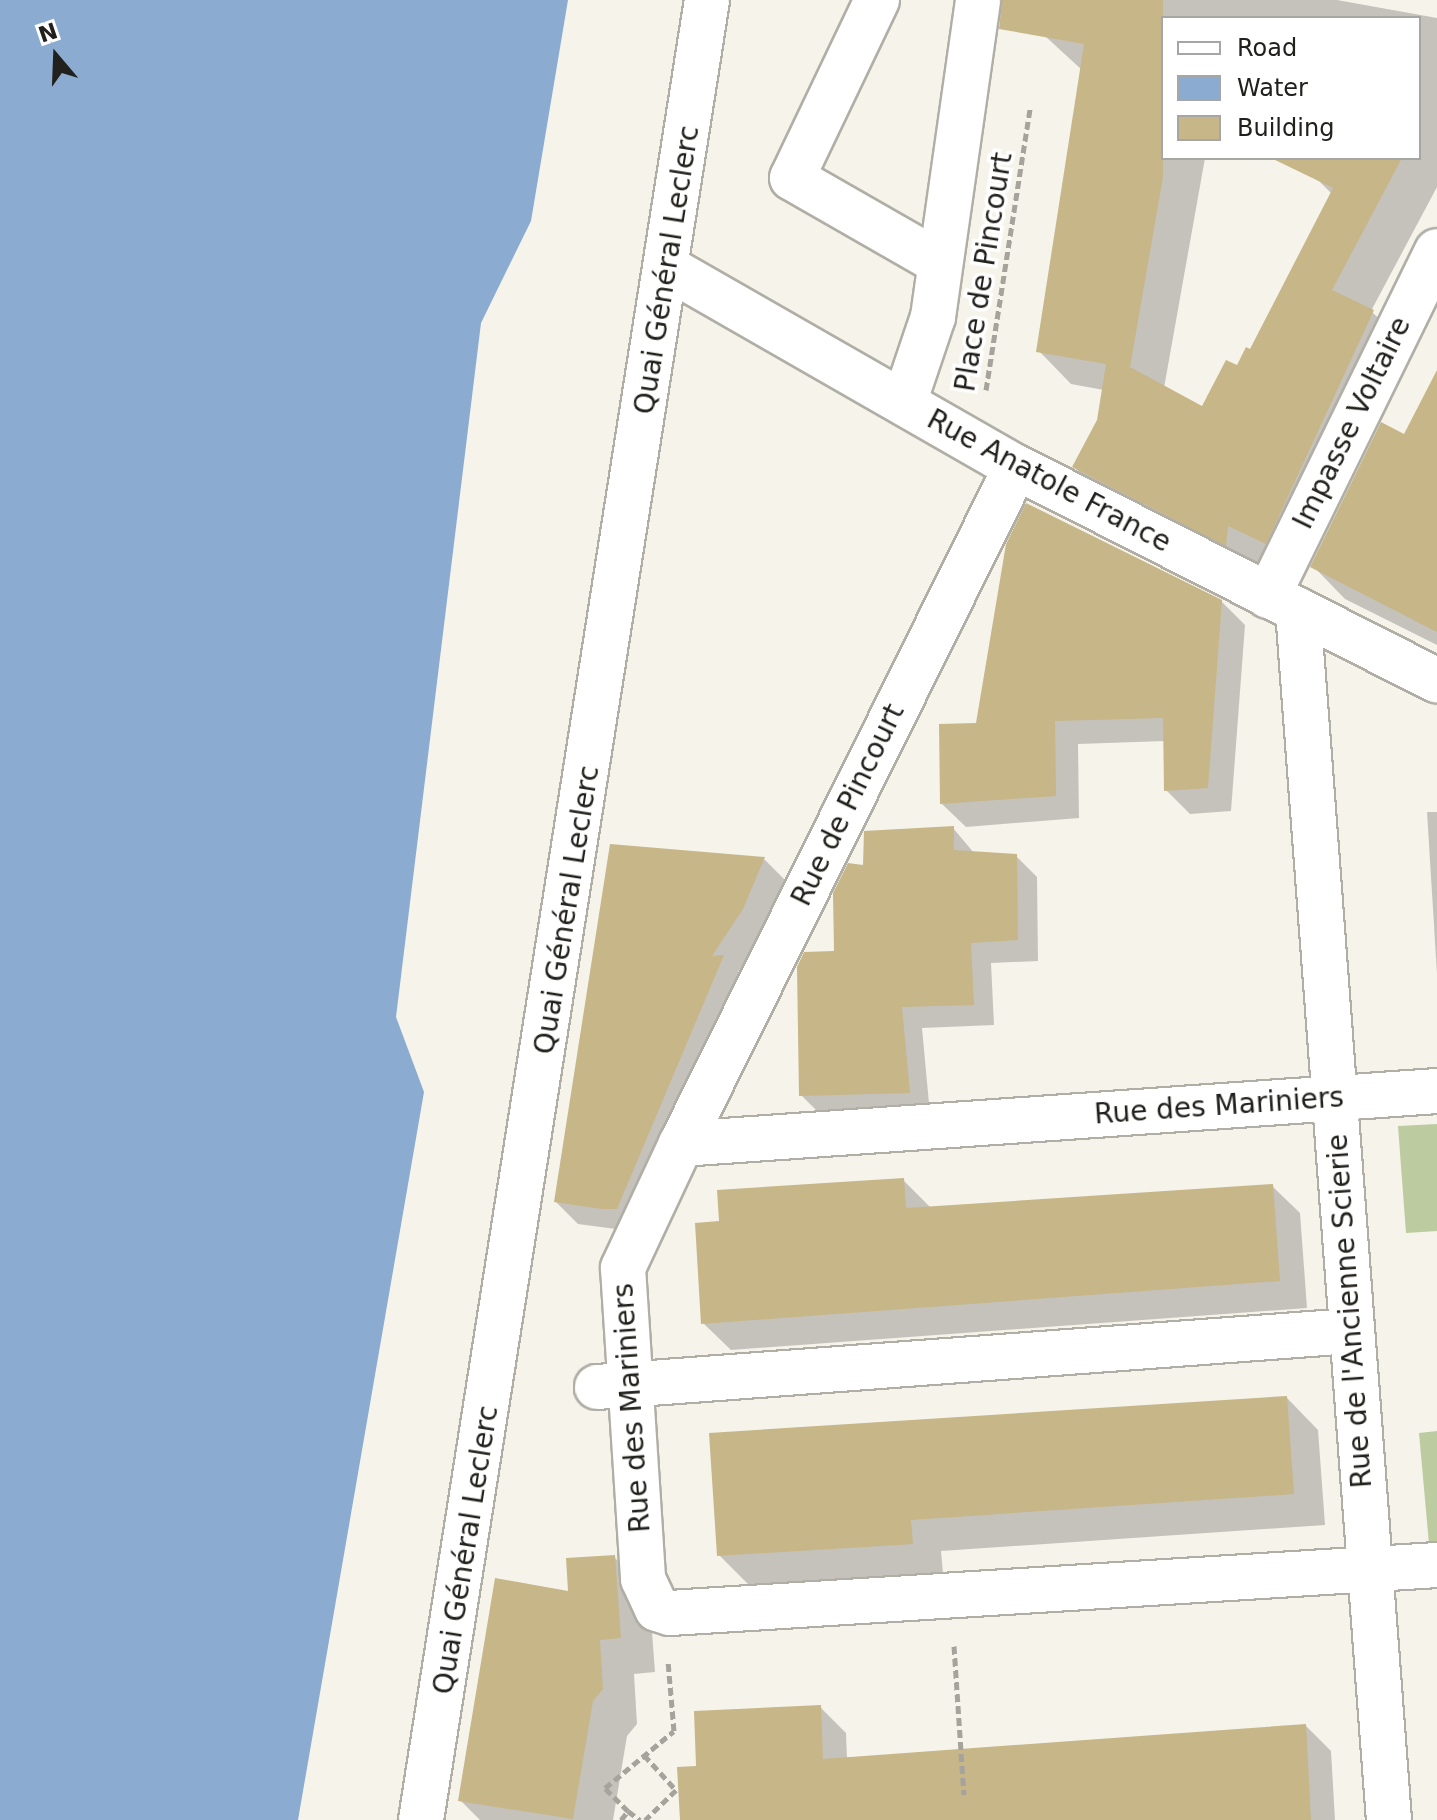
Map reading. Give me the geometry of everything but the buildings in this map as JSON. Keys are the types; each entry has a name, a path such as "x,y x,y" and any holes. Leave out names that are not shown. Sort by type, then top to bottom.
{"street":[{"name":"Quai Général Leclerc","path":"421,1820 509,1393 707,0"},
{"path":"877,0 792,178 937,261"},
{"path":"904,403 933,317 937,261 978,0"},
{"name":"Impasse Voltaire","path":"1283,603 1437,251"},
{"name":"Rue Anatole France","path":"668,268 1016,467 1437,681"},
{"name":"Rue de Pincourt","path":"681,1144 1016,467"},
{"name":"Rue de l'Ancienne Scierie","path":"1283,603 1337,1098 1356,1433 1389,1820"},
{"name":"Rue des Mariniers","path":"670,1613 657,1609 643,1579 614,1386 623,1268 681,1144 1437,1091"},
{"path":"614,1386 1351,1331"},
{"path":"670,1613 1368,1572 1437,1565"}],"path":[{"name":"Place de Pincourt","path":"972,441 984,402 1030,108"},
{"path":"950,1597 964,1795"},
{"path":"644,1755 676,1790 642,1820 605,1788 644,1755 674,1731 667,1639 670,1613"},
{"path":"621,1820 628,1811"}],"green space":[{"path":"1437,1124 1437,1231 1406,1233 1398,1126"},
{"path":"1437,1431 1437,1543 1429,1544 1419,1433"}],"water":[{"path":"0,0 568,0 531,221 481,323 396,1017 424,1092 298,1820 0,1820"}]}
